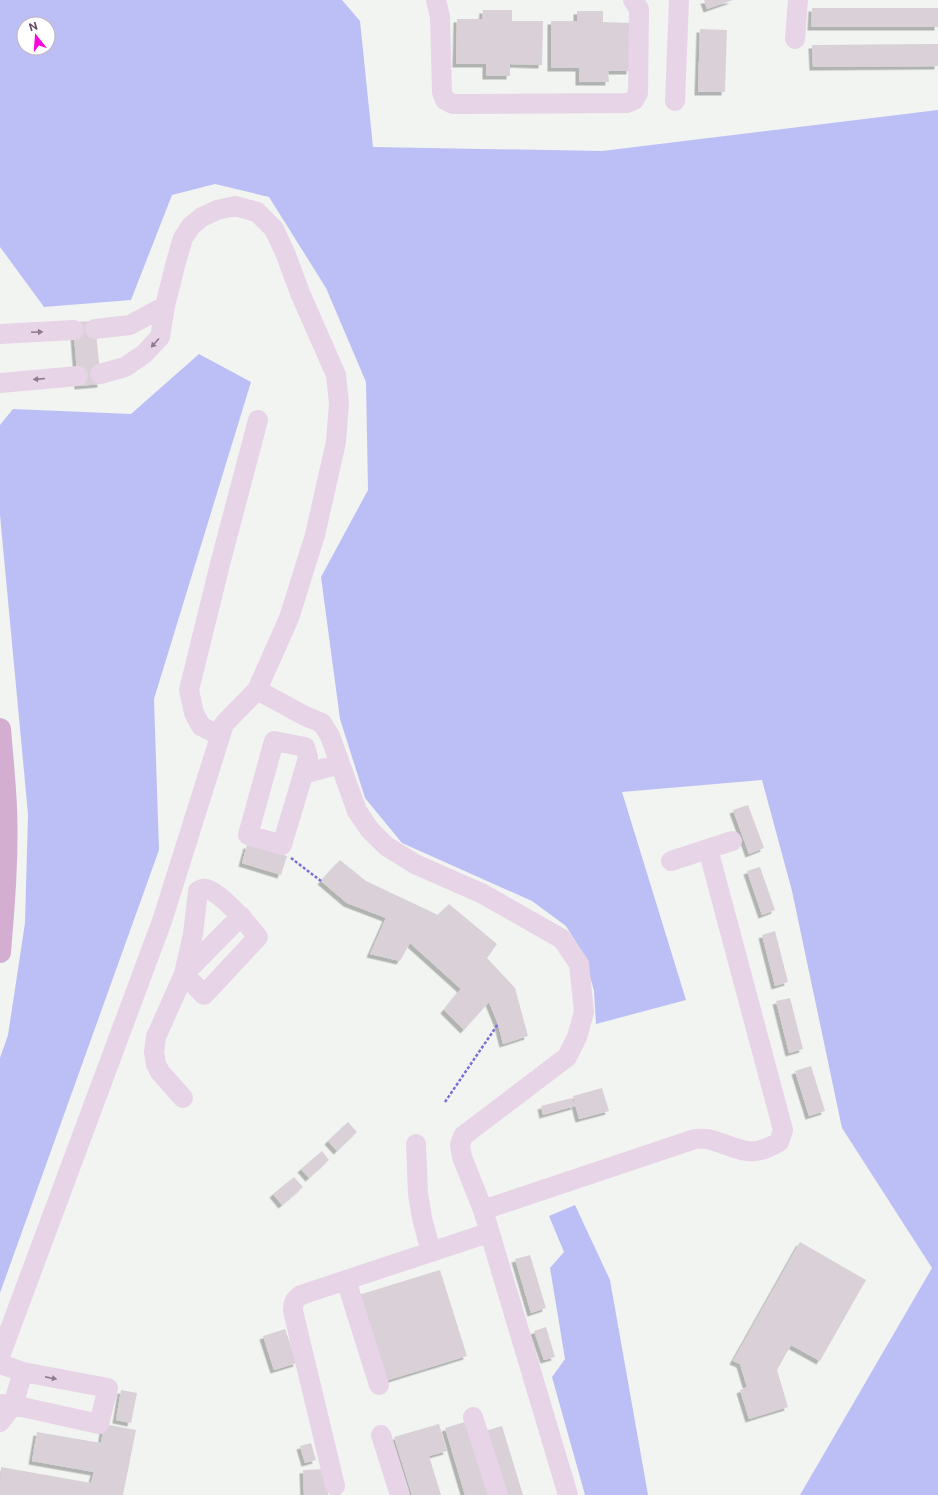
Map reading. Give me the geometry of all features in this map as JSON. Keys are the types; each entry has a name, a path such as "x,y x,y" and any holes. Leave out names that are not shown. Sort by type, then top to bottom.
{"main road":[{"path":"0,729 6,809 5,897 0,952"}],"street":[{"path":"436,0 440,18 442,92 445,100 453,104 627,103 634,100 638,93 639,9 633,0"},
{"path":"675,101 679,0"},
{"path":"795,39 798,0"},
{"path":"0,1356 162,921 224,724 257,690 289,618 315,535 336,442 339,403 336,374 300,293 286,255 274,229 257,212 235,206 217,210 202,217 191,226 183,238 165,306 160,337 144,354 125,367 100,374"},
{"path":"96,329 130,325 165,306"},
{"path":"0,334 74,330"},
{"path":"0,383 78,376"},
{"path":"220,736 200,726 194,713 189,690 258,420"},
{"path":"257,690 305,716 322,723 330,736 357,812 370,830 386,846 415,864 483,894 562,939 579,964 584,1012 577,1037 567,1057 463,1136 460,1145 462,1157 482,1210 568,1495"},
{"path":"274,741 305,747 308,758 303,774 282,844 248,835 274,741"},
{"path":"303,774 340,764"},
{"path":"671,860 732,841"},
{"path":"482,1210 695,1138 710,1139 737,1150 750,1152 769,1148 779,1142 783,1130 708,849"},
{"path":"184,974 204,995 258,937 240,916 208,889 203,888 198,891 193,934 184,974 156,1037 154,1052 156,1064 160,1072 184,1098"},
{"path":"170,898 196,907"},
{"path":"184,974 240,916"},
{"path":"162,921 193,934"},
{"path":"416,1144 418,1194 422,1218 431,1252"},
{"path":"335,1486 293,1311 295,1299 301,1295 488,1233"},
{"path":"346,1280 379,1385"},
{"path":"0,1364 23,1372 108,1388 99,1424 7,1405"},
{"path":"0,1422 23,1372"},
{"path":"474,1417 498,1495"},
{"path":"381,1435 400,1495"}],"path":[{"path":"287,856 321,881"},
{"path":"445,1102 498,1024"}],"shaded area":[{"path":"0,0 342,0 360,21 373,147 602,151 938,110 938,1495 800,1495 932,1268 842,1128 792,891 762,780 622,792 686,1000 596,1024 594,991 584,955 566,926 532,901 402,843 365,798 340,719 321,577 368,490 366,382 326,288 269,197 215,184 172,195 131,300 44,307 0,247"},
{"path":"199,354 251,382 154,699 159,850 0,1293 0,1058 8,1035 25,923 28,814 0,515 0,425 13,409 131,414"},
{"path":"575,1205 610,1280 648,1495 585,1495 552,1377 565,1359 550,1268 564,1252 549,1216"}],"building":[{"path":"704,0 733,0 707,9"},
{"path":"812,8 938,8 938,27 811,27"},
{"path":"483,10 512,10 512,21 543,21 542,65 510,64 510,76 486,76 486,64 456,64 457,19 482,19"},
{"path":"577,11 603,11 603,22 631,23 630,71 608,71 609,82 579,82 579,68 551,68 551,21 577,21"},
{"path":"700,29 727,30 725,92 698,92"},
{"path":"938,44 938,66 813,67 812,45"},
{"path":"95,321 101,384 78,386 73,322"},
{"path":"748,805 764,848 749,854 733,810"},
{"path":"247,845 287,856 281,875 242,863"},
{"path":"340,860 366,881 438,915 449,904 497,944 487,958 515,988 528,1036 503,1044 498,1024 489,1002 464,1030 444,1010 461,989 410,943 400,961 370,954 386,918 347,903 321,881"},
{"path":"760,867 775,910 762,915 747,871"},
{"path":"775,931 788,982 775,986 762,935"},
{"path":"790,998 803,1049 789,1053 776,1001"},
{"path":"811,1066 825,1111 809,1116 795,1071"},
{"path":"602,1088 609,1111 579,1119 573,1096"},
{"path":"572,1098 575,1106 543,1115 541,1106"},
{"path":"348,1122 357,1132 337,1151 328,1141"},
{"path":"322,1151 329,1160 309,1178 301,1169"},
{"path":"294,1177 303,1187 282,1205 273,1194"},
{"path":"800,1242 866,1280 820,1361 791,1345 777,1370 788,1407 749,1419 740,1390 747,1387 740,1364 733,1361"},
{"path":"530,1255 546,1308 531,1313 515,1259"},
{"path":"440,1270 467,1356 382,1382 355,1296"},
{"path":"546,1327 555,1357 544,1360 534,1331"},
{"path":"285,1329 297,1363 274,1370 263,1336"},
{"path":"121,1390 137,1393 131,1423 116,1420"},
{"path":"468,1421 490,1495 465,1495 445,1428"},
{"path":"104,1424 136,1430 123,1495 0,1495 1,1467 91,1483 94,1472 32,1461 37,1432 101,1443"},
{"path":"439,1424 447,1451 429,1456 441,1495 412,1495 394,1437"},
{"path":"502,1426 523,1495 505,1495 485,1431"},
{"path":"311,1443 316,1460 305,1463 300,1446"},
{"path":"328,1469 328,1495 304,1495 303,1470"}]}
